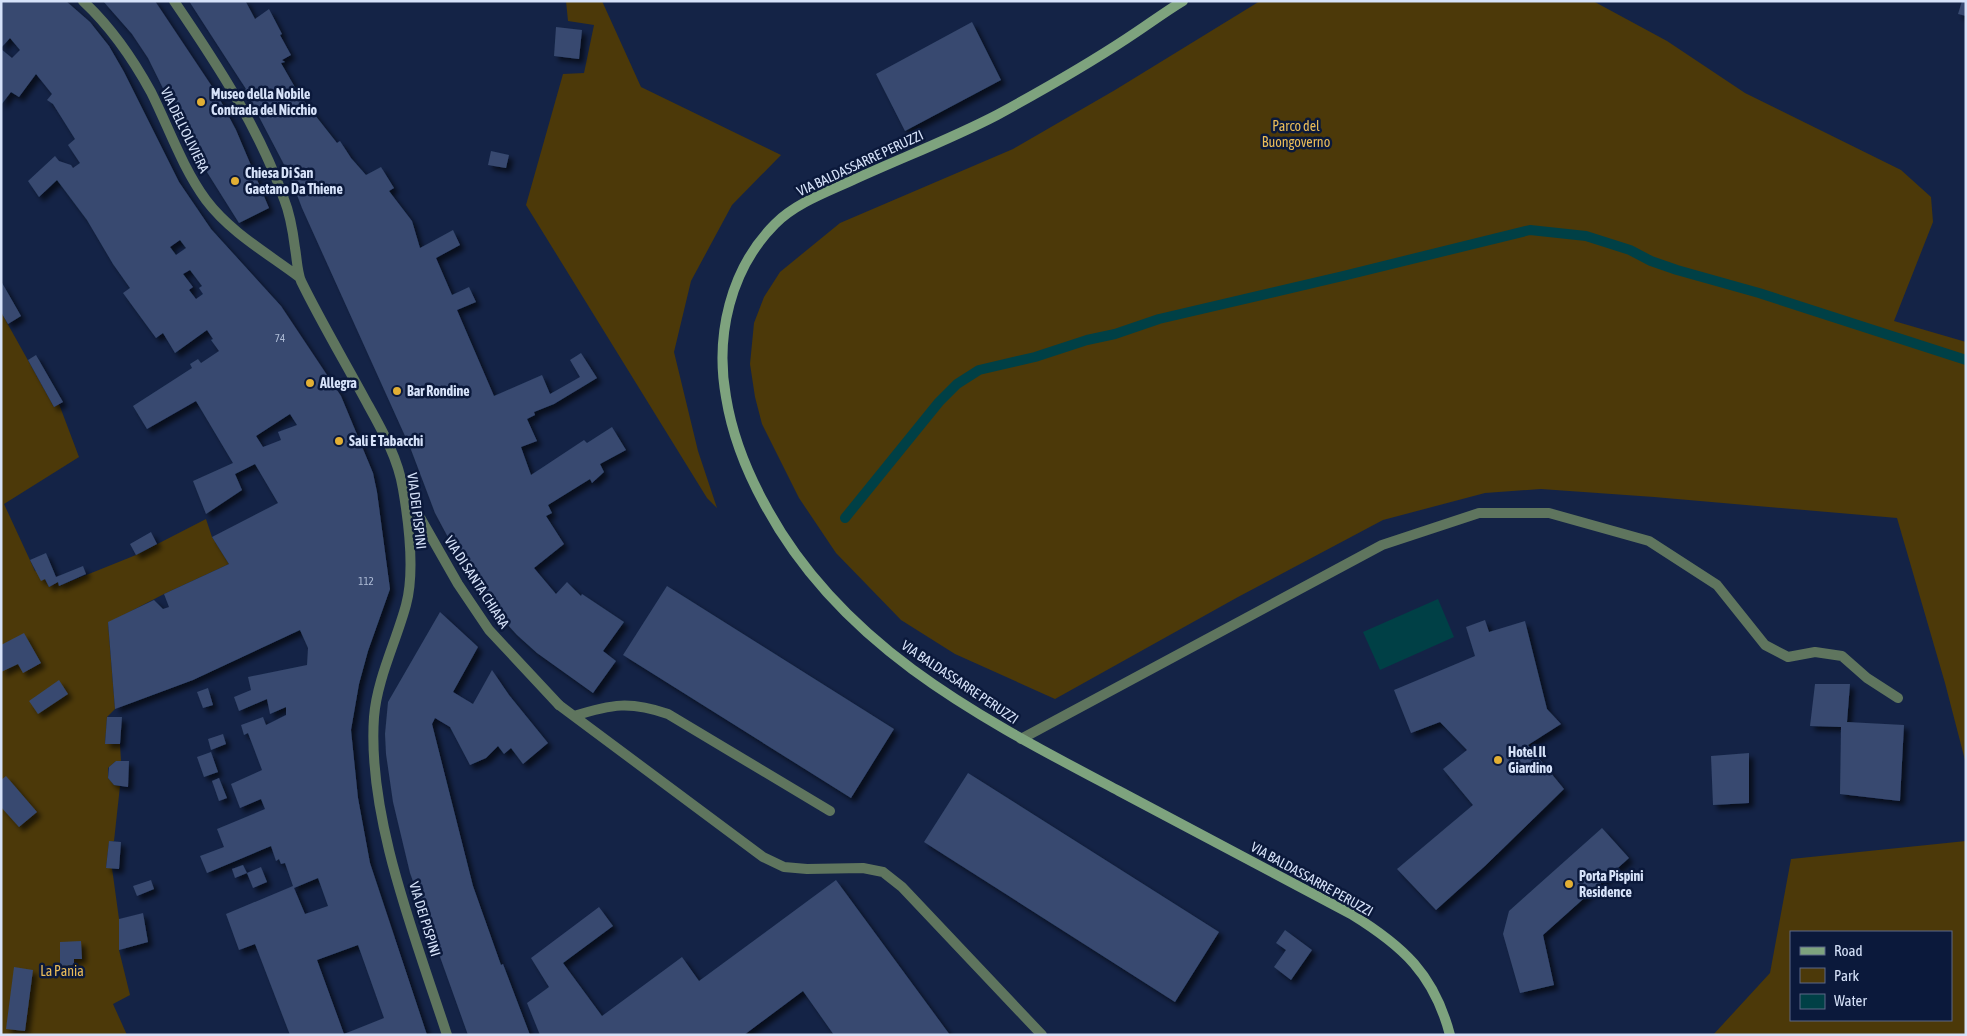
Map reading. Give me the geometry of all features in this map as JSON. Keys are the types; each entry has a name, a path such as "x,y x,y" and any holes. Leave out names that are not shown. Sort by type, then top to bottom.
{"street":[{"name":"VIA DELL'OLIVIERA","path":"83,1 108,26 131,58 151,92 187,171 207,200 229,226 299,277"},
{"name":"VIA DEI PISPINI","path":"174,1 229,85 268,160 285,201 295,243 299,277 388,444 403,488 408,540 409,590 377,695 373,740 374,763 384,822 396,870 447,1035"},
{"name":"VIA BALDASSARRE PERUZZI","path":"1182,1 1112,48 995,116 820,195 788,214 765,235 737,281 727,314 722,350 722,366 731,421 761,498 799,560 838,606 880,644 934,684 1021,739 1351,914 1390,940 1410,958 1426,979 1440,1005 1450,1035"},
{"name":"VIA DI SANTA CHIARA","path":"403,488 458,584 489,630 559,705 770,860 784,867 799,869 863,868 883,872 902,886 1042,1035"},
{"path":"1021,739 1382,545 1479,513 1549,512 1649,541 1717,585 1765,645 1788,657 1815,652 1842,656 1867,678 1898,698"},
{"path":"574,716 596,709 628,704 668,714 830,811"}],"green space":[{"path":"566,1 602,1 641,87 781,155 732,205 691,281 674,352 698,451 717,508 707,498 526,205 563,74 584,73 594,25 568,21"},
{"name":"Parco del Buongoverno","path":"1260,1 1593,1 1667,41 1745,93 1901,170 1931,197 1933,222 1894,321 1966,342 1966,764 1945,683 1897,518 1541,489 1485,493 1383,520 1238,597 1055,699 955,654 901,620 836,553 799,498 762,424 755,397 750,364 754,323 764,297 780,272 840,223 1013,149 1115,90"},
{"name":"La Pania","path":"1,312 54,407 59,404 79,457 4,504 35,571 45,579 49,587 58,582 59,586 136,555 206,519 212,537 229,564 164,594 108,623 115,709 107,717 105,744 120,744 121,761 116,761 108,768 108,778 114,785 120,786 114,841 109,842 106,868 112,868 119,919 119,950 130,995 113,1004 127,1035 1,1035"},
{"path":"1966,841 1966,1035 1713,1035 1770,973 1791,859"}],"water":[{"path":"1438,599 1454,637 1380,670 1363,632"}],"building":[{"path":"1,1 66,1 90,22 109,46 124,72 179,182 211,229 281,306 341,396 373,473 390,589 368,651 359,684 351,730 358,798 370,863 427,1035 290,1035 255,944 239,950 226,914 293,886 285,863 281,864 279,859 276,861 271,846 207,873 200,856 224,847 217,829 265,809 261,799 240,808 231,784 262,770 248,733 244,735 241,725 263,717 266,725 286,715 286,707 270,714 267,699 239,711 234,697 251,690 248,677 307,665 308,648 300,630 193,680 115,709 108,622 154,600 163,609 169,607 164,594 229,564 212,537 278,503 255,464 235,474 242,490 206,514 193,481 233,463 196,401 147,429 133,406 192,368 190,364 198,359 201,363 219,351 207,330 175,353 163,333 156,338 123,293 130,288 113,264 87,220 57,180 39,197 28,181 55,156 59,161 71,165 73,168 80,163 68,145 75,139 53,104 47,100 52,94 36,74 19,97 11,92 1,105 1,49 12,58 20,50 10,38 1,48","holes":["180,240 186,248 176,255 170,247","190,270 202,286 199,288 203,294 196,299 189,290 193,287 183,274","290,414 297,425 278,432 281,440 263,447 256,436","318,878 328,906 305,914 294,888","358,945 384,1018 344,1034 317,960"]},
{"path":"103,1 155,1 217,94 236,130 269,208 239,223 195,153 148,58 132,34"},
{"path":"189,1 247,1 255,19 269,9 291,55 282,60 285,62 281,63 300,96 337,143 340,141 351,158 366,175 381,167 394,188 389,191 412,221 420,248 453,230 460,245 436,258 452,295 469,287 476,302 457,310 494,396 542,375 550,394 580,377 570,360 581,353 597,378 554,404 534,412 535,415 527,419 537,441 521,447 531,475 584,440 587,443 612,427 626,450 600,464 604,472 592,483 590,479 548,505 552,513 546,516 564,544 534,568 556,594 567,582 581,596 582,594 624,622 603,651 616,661 593,693 537,653 517,635 485,600 458,556 435,513 410,447 302,208 289,174 246,89"},
{"path":"1962,1 1966,1 1966,16 1958,14"},
{"path":"972,22 1001,80 905,131 876,74"},
{"path":"556,27 582,30 579,59 554,56"},
{"path":"491,151 509,155 506,168 488,165"},
{"path":"1,281 21,316 8,324 1,312"},
{"path":"36,355 63,402 54,407 28,360"},
{"path":"151,532 157,544 136,555 130,544"},
{"path":"46,553 56,577 83,566 86,574 59,586 58,582 49,587 45,579 41,581 30,560"},
{"path":"667,586 894,729 851,798 623,655"},
{"path":"440,612 478,647 453,692 473,704 492,670 509,695 548,743 523,764 511,748 504,754 498,746 486,758 470,765 450,727 435,718 432,724 473,886 501,965 503,964 530,1035 468,1035 410,873 393,802 385,734 388,702"},
{"name":"Hotel Il Giardino","path":"1485,620 1489,632 1525,621 1547,709 1561,724 1528,745 1564,789 1485,866 1436,910 1397,869 1473,805 1443,769 1467,750 1440,722 1411,733 1394,690 1475,656 1466,627"},
{"path":"24,633 41,663 23,673 18,664 1,672 1,645"},
{"path":"59,680 68,694 38,714 29,701"},
{"path":"1815,684 1850,684 1847,722 1904,725 1900,801 1840,794 1841,727 1810,726"},
{"path":"208,688 213,705 203,708 197,692"},
{"path":"107,717 122,717 120,744 105,744"},
{"path":"223,734 226,744 211,750 208,739"},
{"path":"211,752 218,772 204,777 197,757"},
{"path":"1749,753 1749,803 1713,805 1711,756"},
{"path":"116,761 129,761 128,787 114,785 108,778 109,767"},
{"path":"968,773 1219,932 1175,1002 924,842"},
{"path":"6,776 37,812 19,827 1,807 1,780"},
{"path":"219,778 227,798 219,801 212,781"},
{"name":"Porta Pispini Residence","path":"1602,828 1629,858 1543,935 1554,985 1520,993 1503,934 1509,911"},
{"path":"109,841 121,842 119,869 106,868"},
{"path":"243,865 247,873 235,878 232,869"},
{"path":"261,867 267,882 253,888 247,873"},
{"path":"151,880 154,889 137,896 133,886"},
{"path":"836,880 950,1035 834,1035 803,991 744,1035 540,1035 527,1003 549,987 531,958 599,907 613,926 563,963 602,1016 682,957 699,981"},
{"path":"143,913 148,942 119,950 119,919"},
{"path":"1285,930 1312,950 1291,980 1274,967 1286,950 1276,943"},
{"path":"81,941 82,959 74,959 74,965 60,966 60,942"},
{"path":"14,967 33,970 25,1031 6,1029"}],"waterway":[{"path":"845,518 939,402 957,384 979,370 1035,357 1159,319 1530,230 1586,236 1630,250 1651,261 1677,270 1759,293 1966,360"}],"place":[{"name":"Museo della Nobile Contrada del Nicchio","path":"201,102"},
{"name":"Chiesa Di San Gaetano Da Thiene","path":"235,181"},
{"name":"Allegra","path":"310,383"},
{"name":"Bar Rondine","path":"397,391"},
{"name":"Sali E Tabacchi","path":"339,441"},
{"name":"Hotel Il Giardino","path":"1498,760"},
{"name":"Porta Pispini Residence","path":"1569,884"}]}
